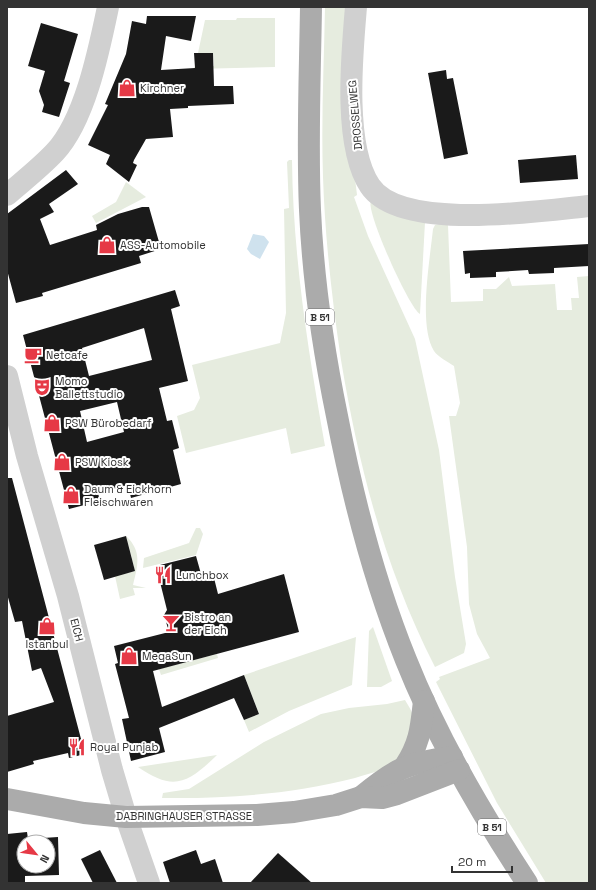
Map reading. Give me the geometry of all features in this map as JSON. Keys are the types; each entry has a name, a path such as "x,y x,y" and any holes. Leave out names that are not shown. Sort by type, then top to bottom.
{"main road":[{"name":"B 51","path":"311,7 308,143 310,212 325,359 346,461 373,567 407,662 421,695 456,763 501,843 527,883"},
{"path":"405,766 414,752 419,740 421,695"},
{"name":"DABRINGHAUSER STRASSE","path":"361,797 386,776 405,766 456,763"},
{"name":"DABRINGHAUSER STRASSE","path":"7,799 84,813 126,818 257,816 336,805 361,797 382,798 397,794 456,763"}],"street":[{"path":"7,196 55,152 63,142 78,114 98,57 108,7"},
{"name":"DROSSELWEG","path":"356,7 351,66 354,133 362,171 370,186 380,196 404,207 431,213 473,216 589,206"},
{"name":"EICH","path":"7,376 68,596 112,770 126,818 149,883"}],"shaded area":[{"path":"325,7 348,7 354,170 357,195 354,197 368,236 415,339 439,450 455,577 466,644 464,653 435,667 417,630 402,593 376,517 356,440 341,360 329,268 325,223 322,134"},
{"path":"237,18 275,18 275,67 194,69 194,67 214,66 213,53 198,53 205,20 236,20"},
{"path":"292,160 295,232 302,303 325,446 291,454 286,428 186,453 177,416 194,410 200,398 192,365 280,343 286,313 284,209 289,208 287,162"},
{"path":"126,182 146,197 96,223 92,216 116,202"},
{"path":"371,201 425,222 420,314 407,296 381,240 371,208"},
{"path":"435,225 448,225 451,302 483,301 483,289 496,289 509,277 512,286 555,284 557,310 572,310 571,298 579,298 577,277 589,276 589,883 546,883 497,803 436,682 440,679 439,677 490,658 477,634 469,604 467,547 449,416 456,416 460,403 454,366 434,351 429,340 427,326 426,292 433,229"},
{"path":"196,528 200,528 203,534 196,555 143,568 144,558 189,543"},
{"path":"126,536 135,547 137,553 137,565 133,585 146,588 133,588 135,595 120,599 115,576 135,571"},
{"path":"373,627 392,681 381,687 367,687 369,631"},
{"path":"356,637 352,685 289,711 249,732 244,720 259,714 244,675"},
{"path":"217,654 218,658 161,675 159,669"},
{"path":"405,700 411,710 414,722 410,741 403,753 398,758 390,765 380,770 355,778 283,792 211,798 162,798 163,793 189,789 264,742 321,714 349,708 387,704"},
{"path":"217,755 207,765 189,778 180,781 171,782 161,780 138,767"}],"water":[{"path":"253,234 264,236 269,242 260,259 251,254 247,249"}],"building":[{"path":"147,16 196,16 191,41 166,36 161,70 195,68 194,53 213,53 214,86 233,86 234,104 188,106 188,108 170,109 173,137 146,139 134,160 133,163 137,165 129,182 106,164 110,155 88,145 108,105 105,104 126,54 132,21 146,24"},
{"path":"41,23 78,34 64,81 70,83 59,117 42,112 44,105 39,91 45,71 28,66"},
{"path":"446,70 447,79 453,78 468,154 444,159 428,73"},
{"path":"576,155 578,179 520,183 518,160"},
{"path":"66,170 78,184 49,204 54,212 40,219 50,245 97,230 96,225 118,214 142,207 149,207 161,249 139,256 141,263 42,293 43,296 16,303 7,270 7,214"},
{"path":"589,244 589,266 554,268 554,273 529,274 528,270 496,272 496,277 470,278 470,273 465,274 463,251"},
{"path":"175,290 180,306 171,309 188,381 159,388 167,421 172,420 179,448 173,450 181,484 131,498 128,485 98,493 100,501 69,509 23,335","holes":["144,328 152,360 89,376 82,348","117,402 124,432 87,442 80,411"]},
{"path":"7,478 12,478 85,754 69,758 68,753 33,761 34,764 7,772 7,716 54,702 41,668 32,671 22,621 15,622 7,594"},
{"path":"126,536 135,571 104,580 94,545"},
{"path":"196,556 203,581 214,578 218,594 284,574 299,632 153,671 162,707 244,675 259,714 244,720 234,698 159,728 165,752 131,761 122,719 129,718 115,664 118,663 114,646 169,632 164,615 167,610 156,566"},
{"path":"27,832 27,834 16,834 16,874 56,874 56,837 58,837 59,875 25,876 25,883 7,883 7,834"},
{"path":"100,850 117,883 93,883 81,859"},
{"path":"196,850 201,864 215,859 223,883 170,883 163,862"},
{"path":"278,853 312,883 250,883"}],"place":[{"name":"Kirchner","path":"127,88"},
{"name":"ASS-Automobile","path":"107,245"},
{"name":"Netcafe","path":"33,355"},
{"name":"Momo Ballettstudio","path":"42,387"},
{"name":"PSW Bürobedarf","path":"52,423"},
{"name":"PSW Kiosk","path":"62,462"},
{"name":"Daum & Eickhorn Fleischwaren","path":"71,495"},
{"name":"Lunchbox","path":"163,575"},
{"name":"Bistro an der Eich","path":"171,623"},
{"name":"Istanbul","path":"47,626"},
{"name":"MegaSun","path":"129,656"},
{"name":"Royal Punjab","path":"77,747"}]}
